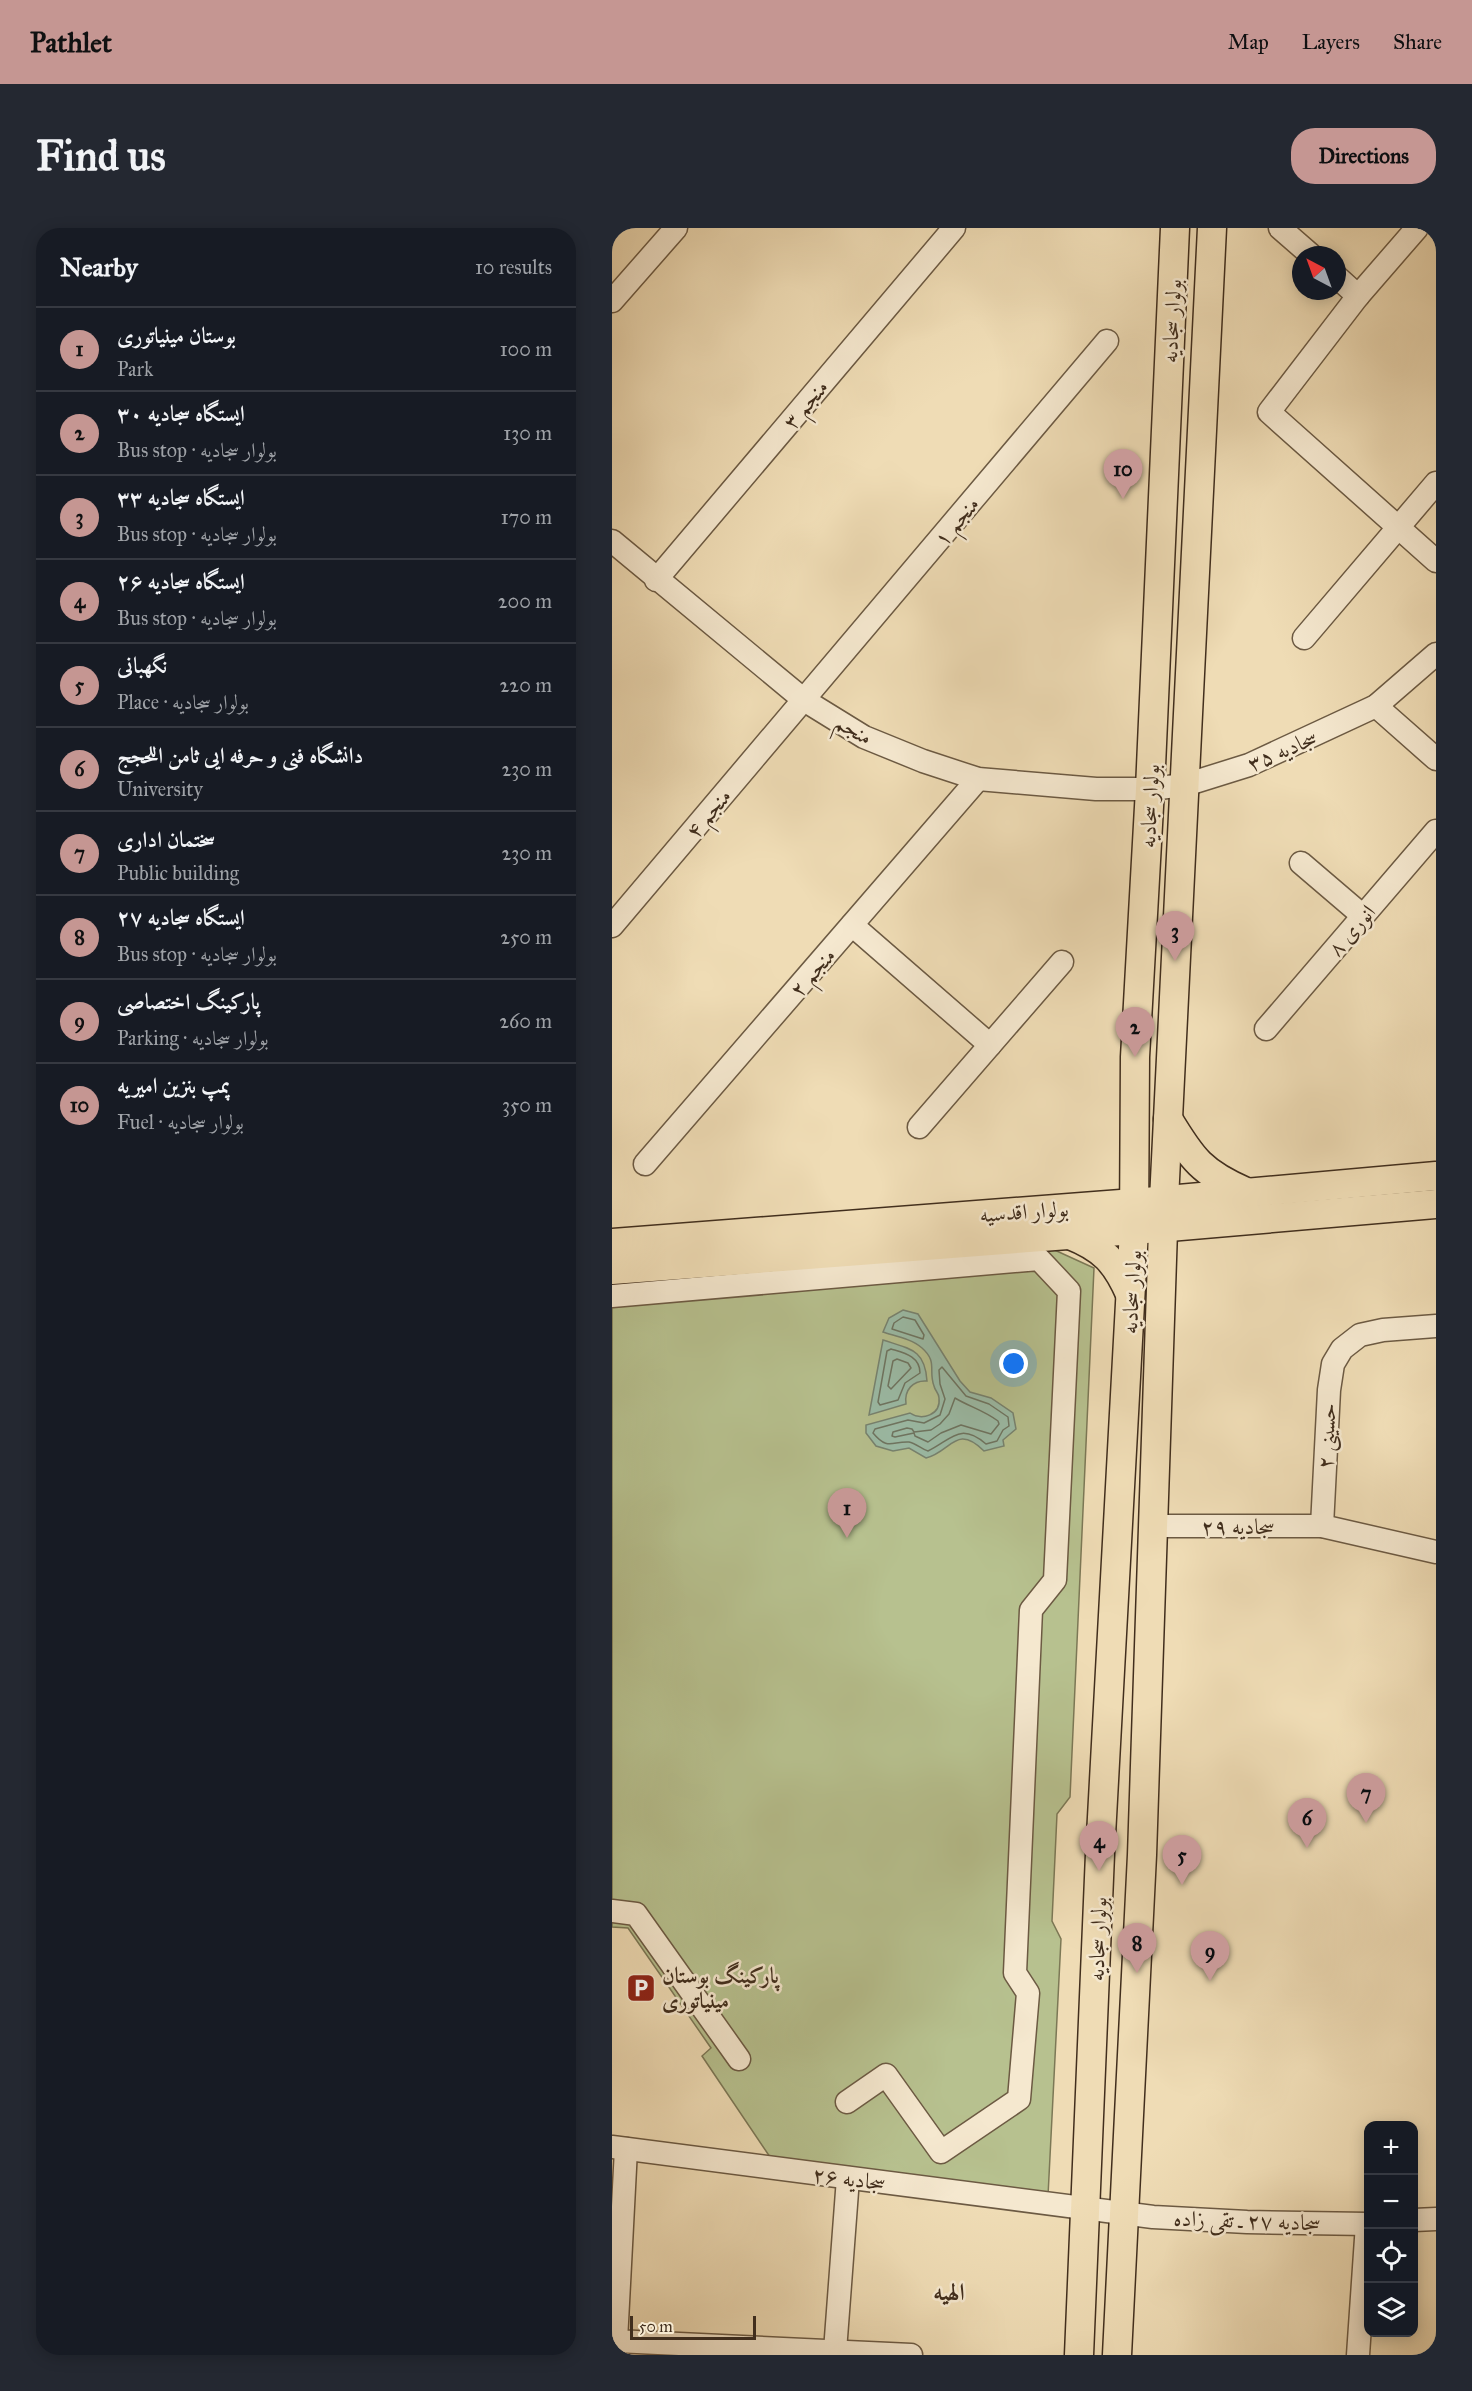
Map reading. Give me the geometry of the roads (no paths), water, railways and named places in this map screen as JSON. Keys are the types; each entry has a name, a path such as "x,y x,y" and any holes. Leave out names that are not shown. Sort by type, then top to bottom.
{"main road":[{"name":"بولوار سجادیه","path":"1079,2355 1100,1854 1134,1217 1135,1057 1150,789 1175,228"},
{"name":"بولوار سجادیه","path":"1117,2355 1143,1855 1168,1119 1212,228"},
{"path":"1168,1119 1182,1143 1201,1167 1225,1183 1248,1193"},
{"name":"بولوار اقدسیه","path":"1164,1214 1248,1193 1436,1176"},
{"name":"بولوار اقدسیه","path":"612,1243 1164,1214 1436,1204"},
{"name":"بولوار اقدسیه","path":"612,1270 1070,1235 1134,1217"},
{"path":"1070,1235 1086,1241 1105,1254 1121,1273 1130,1295"}],"street":[{"path":"612,301 676,228"},
{"name":"منجم ۳","path":"656,580 954,228"},
{"path":"1280,228 1301,246"},
{"path":"1417,228 1358,296 1269,412 1436,561"},
{"path":"1346,286 1358,296"},
{"name":"منجم ۱","path":"804,700 1107,341"},
{"path":"1304,638 1436,483"},
{"name":"منجم","path":"612,541 656,580 804,700 864,737 923,761 978,779 1045,786 1150,789"},
{"name":"سجادیه ۳۵","path":"1150,789 1185,785 1249,765 1376,706 1429,663 1436,654"},
{"name":"منجم ۴","path":"612,926 804,700"},
{"path":"1376,706 1436,759"},
{"name":"منجم ۲","path":"645,1164 978,779"},
{"name":"انوری ۸","path":"1266,1029 1436,831"},
{"path":"1301,864 1363,916"},
{"path":"852,925 990,1045"},
{"path":"920,1126 1062,962"},
{"path":"612,1296 1039,1259 1069,1291 1055,1580 1031,1610 1015,1973 1028,1993 1019,2099 941,2152 886,2075 847,2102"},
{"name":"حسینی ۲","path":"1322,1526 1329,1390 1333,1364 1342,1349 1360,1335 1383,1330 1436,1326"},
{"name":"سجادیه ۲۹","path":"1154,1526 1322,1526 1436,1552"},
{"path":"612,1911 636,1914 739,2059"},
{"path":"619,2148 616,2341 911,2355"},
{"name":"سجادیه ۲۶","path":"619,2148 1086,2210 1126,2213"},
{"path":"835,2351 848,2178"},
{"name":"سجادیه ۲۷ ـ تقی زاده","path":"1126,2213 1247,2222 1364,2224"},
{"path":"1418,2220 1436,2219"},
{"path":"1358,2355 1368,2229"}],"water":[{"path":"903,1310 918,1314 960,1381 970,1392 991,1398 1013,1413 1016,1429 1003,1440 1004,1446 984,1451 967,1439 960,1439 926,1458 909,1448 893,1451 876,1446 866,1433 866,1425 910,1413 920,1416 930,1415 939,1404 939,1396 932,1380 931,1362 927,1353 913,1342 883,1332 889,1318"},
{"path":"883,1340 908,1348 919,1356 926,1370 927,1381 918,1382 910,1387 906,1394 906,1404 869,1415"}],"place":[{"name":"پمپ بنزین امیریه","path":"1123,499"},
{"name":"ایستگاه سجادیه ۳۳","path":"1175,961"},
{"name":"ایستگاه سجادیه ۳۰","path":"1135,1057"},
{"name":"بوستان مینیاتوری","path":"847,1538"},
{"name":"سختمان اداری","path":"1366,1823"},
{"name":"دانشگاه فنی و حرفه ایی ثامن اللحجج","path":"1307,1848"},
{"name":"ایستگاه سجادیه ۲۶","path":"1099,1871"},
{"name":"نگهبانی","path":"1182,1885"},
{"name":"ایستگاه سجادیه ۲۷","path":"1137,1973"},
{"name":"پارکینگ اختصاصی","path":"1210,1981"},
{"name":"پارکینگ بوستان مینیاتوری","path":"641,1988"}],"district":[{"name":"الهیه","path":"949,2292"}]}
